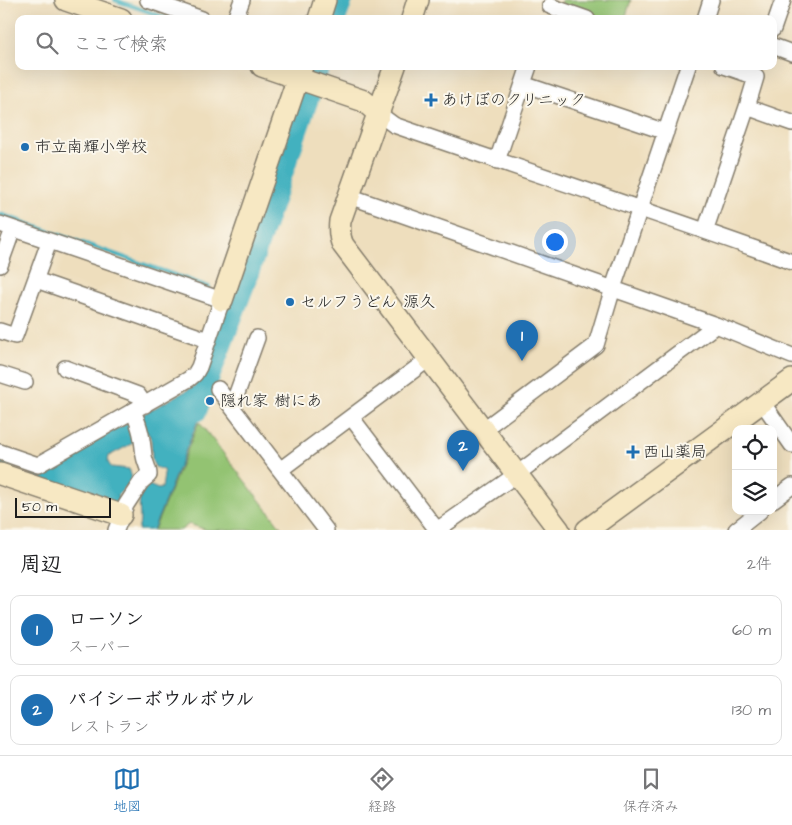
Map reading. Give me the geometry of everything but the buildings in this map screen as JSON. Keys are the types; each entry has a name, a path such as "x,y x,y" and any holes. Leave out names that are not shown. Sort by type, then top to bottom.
{"street":[{"path":"66,0 110,15"},
{"path":"148,0 164,3 192,15"},
{"path":"236,15 242,0"},
{"path":"320,15 325,0"},
{"path":"413,15 418,0"},
{"path":"706,15 711,0"},
{"path":"777,17 783,0"},
{"path":"549,8 573,15"},
{"path":"777,47 792,52"},
{"path":"277,70 306,78 364,101 394,125 792,262"},
{"path":"394,70 340,221 340,238 343,245 560,530"},
{"path":"497,160 528,70"},
{"path":"484,429 596,345 613,288 687,70"},
{"path":"705,231 758,72"},
{"path":"0,474 23,471 38,465 139,417 195,374 306,78"},
{"path":"523,84 666,132"},
{"path":"747,107 792,123"},
{"path":"349,196 613,288 792,356"},
{"path":"0,264 6,227 222,300"},
{"path":"0,331 15,336 49,242"},
{"path":"36,280 208,340"},
{"path":"351,417 437,530 517,474 716,326"},
{"path":"232,407 257,338"},
{"path":"280,470 430,358"},
{"path":"0,452 23,471 119,523 126,505 138,486 149,476 149,469 144,457 138,395 65,368"},
{"path":"0,374 25,382"},
{"path":"588,530 792,380"},
{"path":"218,389 326,530"},
{"path":"762,402 792,445"},
{"path":"777,497 792,486"},
{"path":"736,530 755,515"}],"green space":[{"path":"561,0 631,0 626,15 586,15 563,7"},
{"path":"199,422 283,530 207,530 189,524 181,530 154,530"}],"water":[{"path":"201,375 211,389 153,530 138,530 141,495 149,485 158,489 162,488 164,475 163,470 155,467 152,461 151,439 148,433 135,436 133,443 109,456 108,462 111,467 129,469 131,473 131,481 117,496 120,501 118,507 31,476 32,471 39,473 129,422 135,427 143,423 143,414 195,386"}],"waterway":[{"path":"115,0 158,15"},
{"path":"336,15 342,0"},
{"path":"196,411 246,279 318,70"},
{"path":"0,214 209,287"},
{"path":"235,296 239,297"},
{"path":"0,463 12,467"}],"place":[{"name":"あけぼのクリニック","path":"431,100"},
{"name":"市立南輝小学校","path":"25,147"},
{"name":"セルフうどん 源久","path":"290,302"},
{"name":"ローソン","path":"522,361"},
{"name":"隠れ家 樹にあ","path":"210,401"},
{"name":"西山薬局","path":"633,452"},
{"name":"パイシーボウルボウル","path":"463,471"}]}
